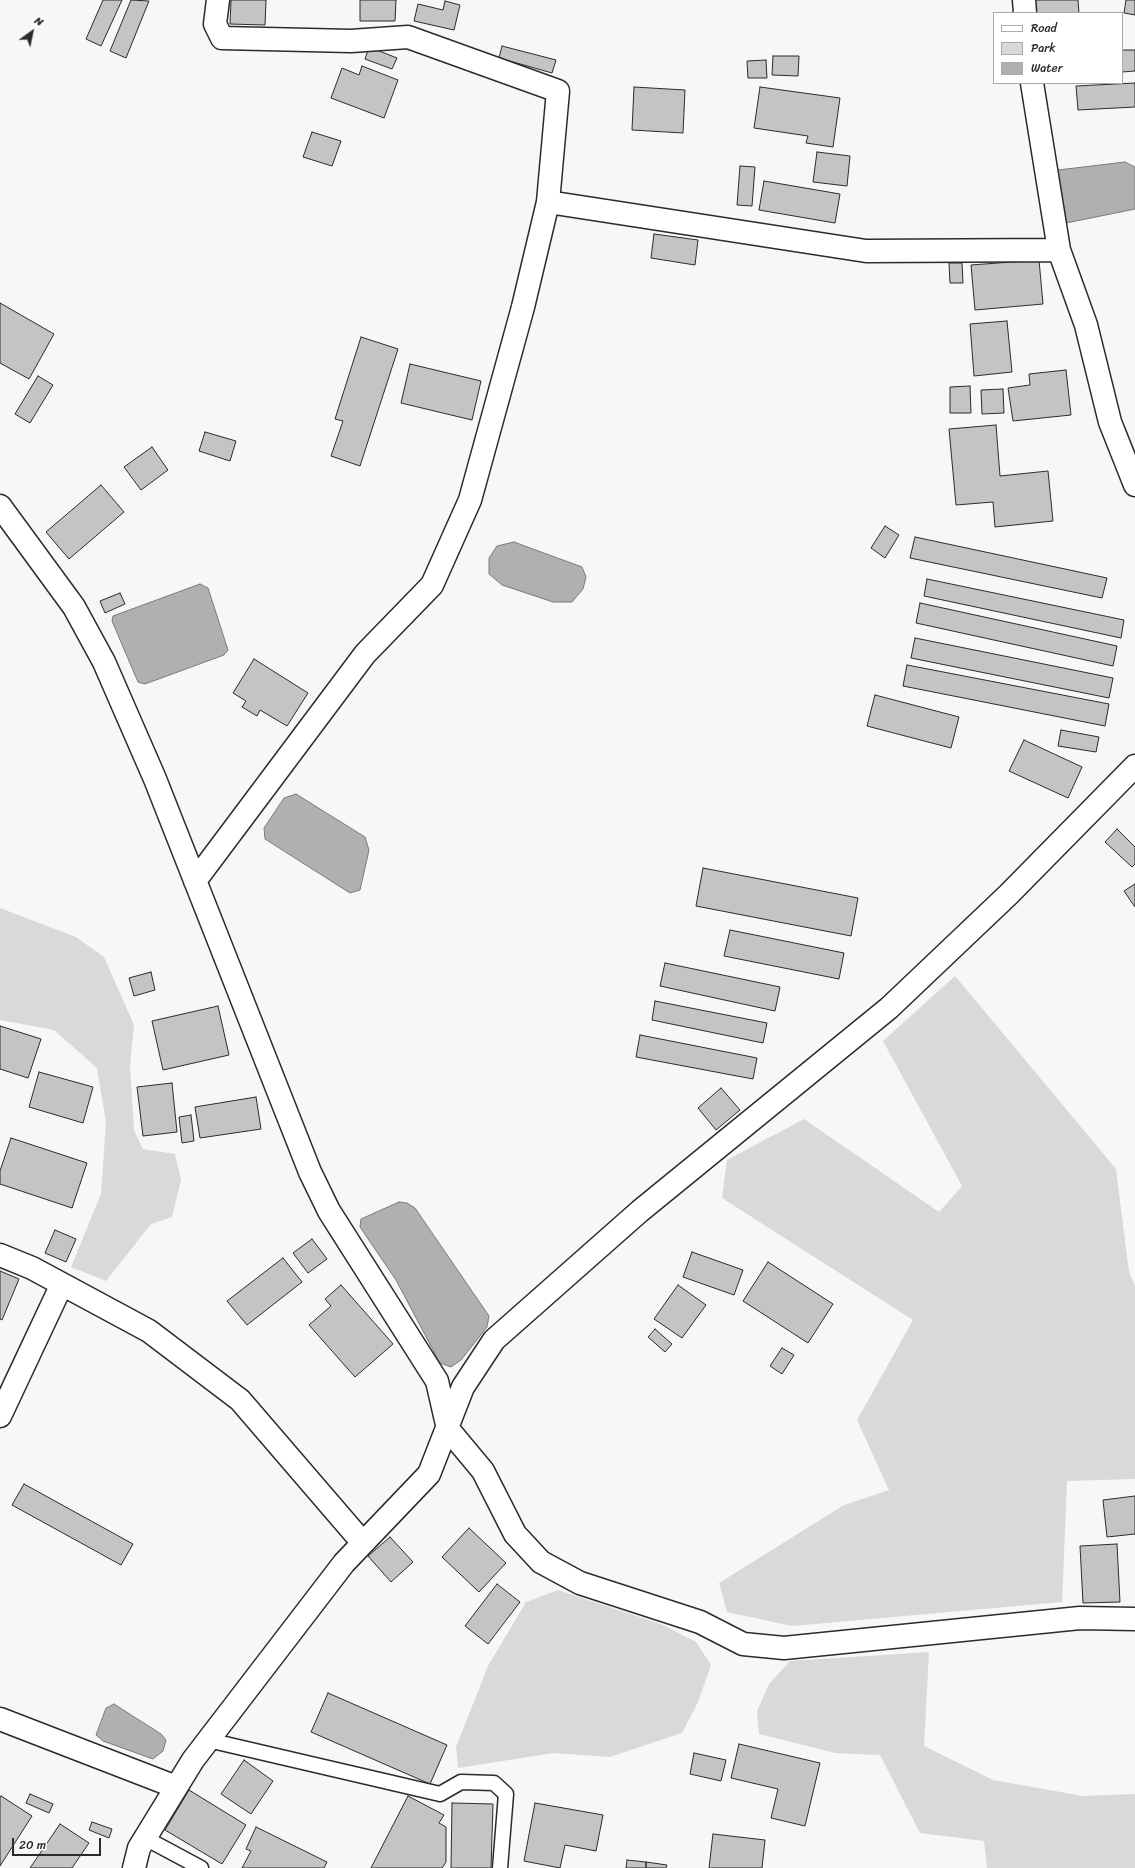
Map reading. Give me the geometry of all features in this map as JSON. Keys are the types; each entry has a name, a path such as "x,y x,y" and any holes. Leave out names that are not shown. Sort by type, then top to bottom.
{"street":[{"path":"195,881 365,654 432,585 470,500 523,307 548,202 558,91 408,37 351,41 222,38 215,24 218,0"},
{"path":"1024,0 1025,12"},
{"path":"1032,84 1059,250 1086,325 1110,422 1135,485"},
{"path":"548,202 866,251 1059,250"},
{"path":"0,506 74,606 104,662 155,779 310,1172 329,1211 436,1381 448,1429 483,1471 515,1534 541,1562 580,1583 700,1622 743,1644 784,1648 1080,1618 1135,1619"},
{"path":"134,1868 139,1848 192,1760 344,1564 429,1474 448,1429 463,1387 494,1340 640,1211 890,1008 1008,895 1135,766"},
{"path":"0,1255 32,1268 149,1332 240,1400 363,1543"},
{"path":"0,1416 62,1284"},
{"path":"0,1719 176,1788"}],"lane":[{"path":"208,1740 440,1794 461,1782 494,1783 506,1794 500,1868"},
{"path":"145,1838 201,1868"}],"green space":[{"path":"0,908 76,937 104,957 134,1025 130,1066 134,1130 143,1149 175,1154 181,1180 172,1217 151,1224 106,1281 71,1267 101,1194 106,1122 97,1068 54,1030 0,1020"},
{"path":"955,976 1116,1169 1129,1272 1135,1286 1135,1479 1067,1481 1062,1602 792,1626 727,1612 719,1583 844,1505 889,1490 857,1420 913,1320 722,1198 727,1160 804,1119 939,1212 962,1186 883,1041"},
{"path":"558,1590 661,1624 696,1642 711,1665 698,1702 682,1733 610,1757 553,1753 458,1768 456,1747 488,1666 526,1602"},
{"path":"929,1652 924,1746 993,1780 1083,1796 1135,1794 1135,1868 987,1868 984,1841 920,1833 880,1755 835,1753 759,1734 757,1711 769,1684 790,1661"}],"water":[{"path":"1125,162 1135,167 1135,209 1066,223 1058,170"},
{"path":"514,542 582,567 586,577 583,589 572,602 553,602 502,585 489,574 489,558 497,546"},
{"path":"200,584 208,588 228,650 224,655 145,684 138,682 112,621 113,616"},
{"path":"296,794 365,837 369,850 360,890 350,893 265,839 264,828 284,798"},
{"path":"399,1202 407,1203 415,1208 489,1316 487,1327 461,1360 451,1367 440,1363 396,1280 360,1227 361,1219"},
{"path":"114,1704 161,1734 166,1740 163,1751 153,1759 103,1741 96,1735 106,1708"}],"building":[{"path":"103,0 122,0 101,46 86,39"},
{"path":"131,0 149,1 126,58 110,51"},
{"path":"231,0 266,0 265,25 230,24"},
{"path":"360,0 396,0 395,21 360,21"},
{"path":"1035,0 1078,0 1079,12 1036,12"},
{"path":"1126,0 1135,0 1135,15 1124,13"},
{"path":"445,1 460,5 454,30 414,21 418,4 443,10"},
{"path":"502,46 556,60 552,73 499,58"},
{"path":"369,47 397,58 392,69 365,59"},
{"path":"1123,50 1135,50 1135,71 1123,72"},
{"path":"773,56 799,56 798,76 772,75"},
{"path":"766,60 767,78 748,78 747,61"},
{"path":"362,66 398,80 384,118 331,98 342,68 359,75"},
{"path":"1135,83 1135,107 1078,110 1076,86"},
{"path":"634,87 685,90 683,133 632,130"},
{"path":"760,87 840,98 833,147 806,143 808,136 754,128"},
{"path":"312,132 341,141 332,166 303,157"},
{"path":"817,152 850,156 847,186 813,182"},
{"path":"740,166 755,167 752,206 737,205"},
{"path":"764,181 840,194 835,223 759,210"},
{"path":"654,234 698,240 695,265 651,258"},
{"path":"1039,260 1043,304 975,310 971,265"},
{"path":"949,263 962,263 963,283 950,283"},
{"path":"0,303 54,334 29,379 0,363"},
{"path":"1007,321 1012,372 974,376 970,324"},
{"path":"361,337 398,349 360,466 331,456 343,421 335,419"},
{"path":"410,364 481,381 472,420 401,403"},
{"path":"1066,370 1071,415 1013,421 1008,388 1030,385 1029,374"},
{"path":"38,376 53,385 30,423 15,414"},
{"path":"970,386 971,413 950,413 950,387"},
{"path":"1003,389 1004,413 982,414 981,390"},
{"path":"996,425 1000,476 1048,471 1053,521 995,527 993,502 956,505 949,429"},
{"path":"205,432 236,441 230,461 199,451"},
{"path":"152,447 168,470 141,490 124,467"},
{"path":"101,485 124,512 69,559 46,532"},
{"path":"885,526 899,535 885,558 871,548"},
{"path":"915,537 1107,578 1102,598 910,558"},
{"path":"927,579 1124,620 1121,638 924,596"},
{"path":"120,593 125,604 105,613 100,601"},
{"path":"920,603 1117,646 1113,666 916,623"},
{"path":"915,638 1113,678 1109,698 911,658"},
{"path":"254,659 308,693 287,726 260,710 257,716 242,707 246,701 233,693"},
{"path":"907,665 1109,704 1105,726 903,686"},
{"path":"875,695 959,717 951,748 867,726"},
{"path":"1061,730 1099,737 1096,752 1058,746"},
{"path":"1024,740 1082,767 1068,798 1009,771"},
{"path":"1117,829 1135,847 1135,864 1132,867 1105,842"},
{"path":"703,868 858,898 851,936 696,906"},
{"path":"1135,884 1135,907 1124,891"},
{"path":"730,930 844,953 839,979 724,956"},
{"path":"665,963 780,987 775,1011 660,986"},
{"path":"151,972 155,990 134,996 129,978"},
{"path":"655,1001 767,1023 763,1043 652,1020"},
{"path":"218,1006 229,1055 163,1070 152,1021"},
{"path":"0,1026 41,1039 28,1078 0,1069"},
{"path":"640,1035 757,1058 753,1079 636,1057"},
{"path":"39,1072 93,1087 83,1123 29,1107"},
{"path":"172,1083 177,1132 143,1136 137,1087"},
{"path":"721,1088 740,1110 716,1130 698,1108"},
{"path":"256,1097 261,1129 200,1138 195,1107"},
{"path":"191,1115 194,1141 182,1143 179,1117"},
{"path":"11,1138 87,1163 72,1208 0,1184 0,1171"},
{"path":"55,1230 76,1239 66,1262 45,1253"},
{"path":"312,1239 327,1259 308,1273 293,1253"},
{"path":"692,1252 743,1270 734,1295 683,1277"},
{"path":"283,1258 302,1282 247,1325 227,1301"},
{"path":"768,1262 833,1304 808,1343 743,1301"},
{"path":"0,1271 19,1279 2,1320 0,1319"},
{"path":"341,1285 393,1344 355,1377 309,1325 331,1306 325,1299"},
{"path":"678,1285 706,1305 682,1338 654,1319"},
{"path":"655,1329 672,1344 665,1352 648,1337"},
{"path":"782,1348 794,1355 782,1374 770,1366"},
{"path":"24,1484 133,1544 121,1565 12,1505"},
{"path":"1135,1496 1135,1534 1107,1537 1103,1500"},
{"path":"469,1528 506,1563 479,1592 442,1557"},
{"path":"390,1537 413,1562 391,1582 368,1556"},
{"path":"1117,1544 1120,1602 1083,1603 1080,1546"},
{"path":"497,1584 520,1602 488,1644 465,1626"},
{"path":"328,1693 447,1745 430,1784 311,1732"},
{"path":"739,1744 820,1763 805,1826 771,1818 778,1789 731,1778"},
{"path":"694,1753 726,1760 721,1781 690,1774"},
{"path":"244,1760 273,1781 251,1814 221,1794"},
{"path":"189,1790 246,1825 222,1864 165,1830"},
{"path":"30,1794 53,1804 49,1813 26,1803"},
{"path":"1,1796 32,1816 0,1866 0,1797"},
{"path":"408,1796 444,1815 439,1823 446,1827 446,1862 442,1868 371,1868"},
{"path":"452,1803 493,1804 491,1868 451,1868"},
{"path":"535,1803 603,1815 596,1851 565,1845 560,1868 524,1861"},
{"path":"92,1822 112,1829 109,1838 89,1830"},
{"path":"60,1824 89,1843 72,1868 30,1868"},
{"path":"256,1827 327,1862 324,1868 242,1868 251,1851 246,1849"},
{"path":"713,1834 765,1840 762,1868 709,1868"},
{"path":"627,1860 646,1862 646,1868 626,1868"},
{"path":"646,1862 667,1865 666,1868 646,1868"}]}
